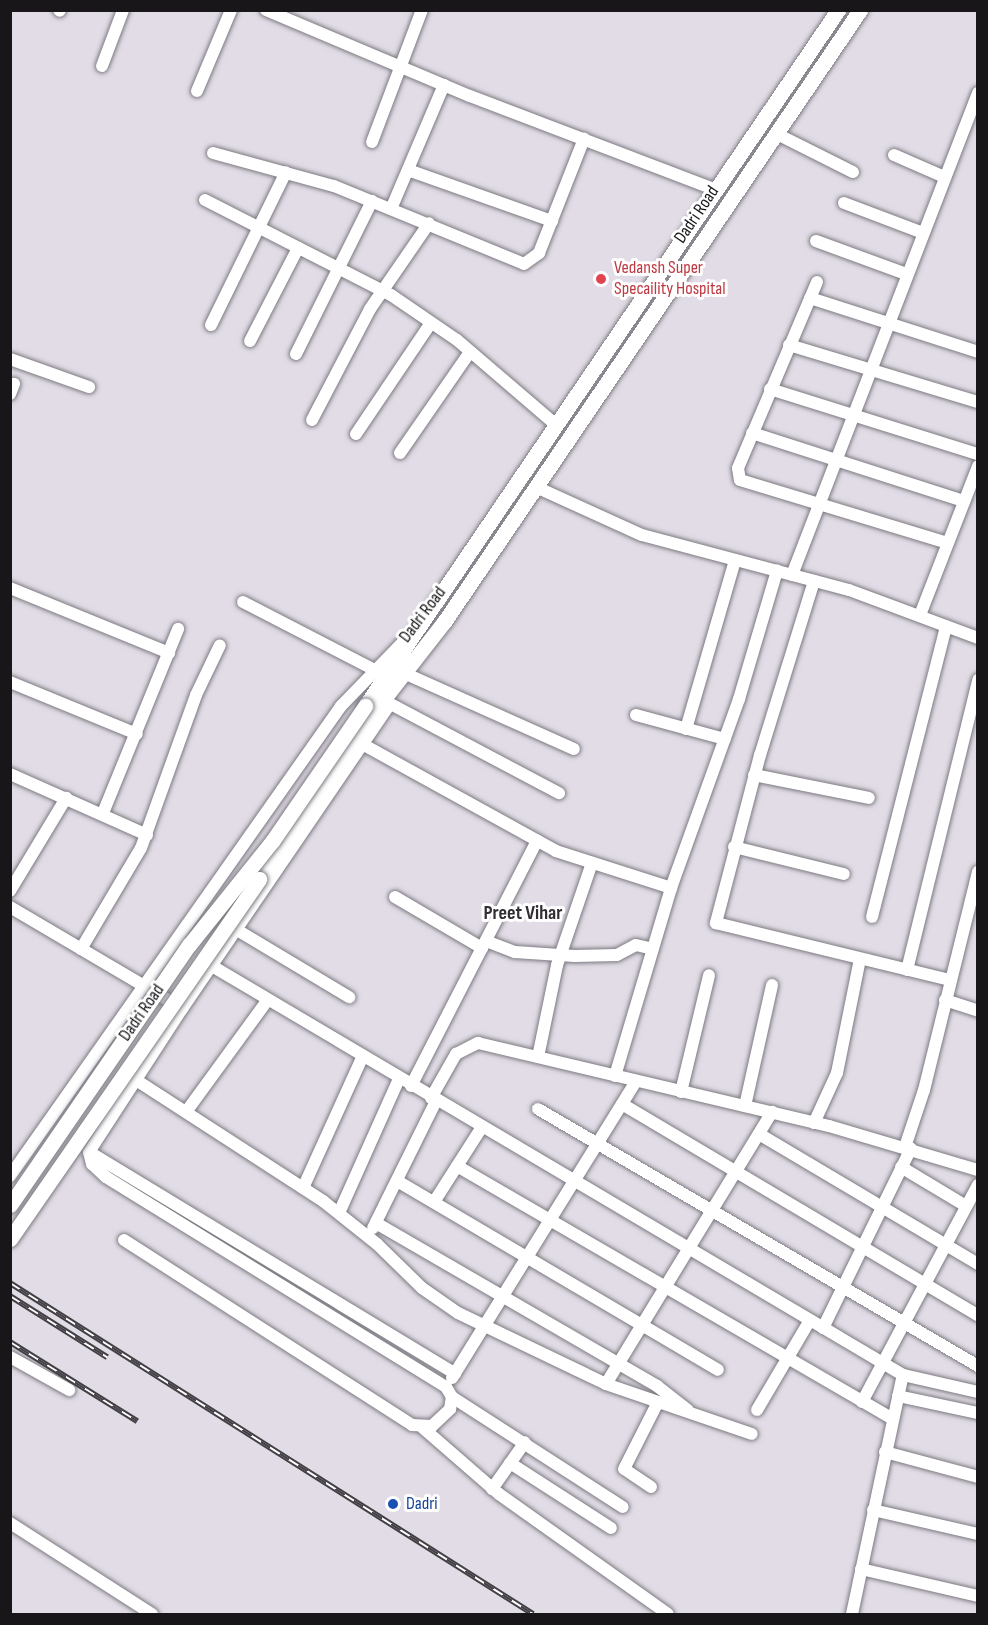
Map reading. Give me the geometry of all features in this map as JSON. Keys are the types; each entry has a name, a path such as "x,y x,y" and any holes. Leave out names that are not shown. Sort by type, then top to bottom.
{"street":[{"path":"102,66 123,10"},
{"path":"196,91 231,10"},
{"path":"266,10 444,85 716,190"},
{"path":"372,142 422,10"},
{"name":"Dadri Road","path":"10,1205 189,945 273,840 838,10"},
{"name":"Dadri Road","path":"10,1239 259,879 387,702 404,673 536,487 860,10"},
{"path":"391,209 444,85"},
{"path":"792,575 886,325 978,93"},
{"path":"777,134 853,172"},
{"path":"213,153 286,172 372,201 524,264 534,260 584,139"},
{"path":"894,155 944,177"},
{"path":"408,170 552,221"},
{"path":"211,325 286,172"},
{"path":"205,200 382,290 431,322 470,352 556,425"},
{"path":"296,354 372,201"},
{"path":"844,203 923,233"},
{"path":"312,420 382,290 429,223"},
{"path":"816,241 906,274"},
{"path":"250,341 298,248"},
{"path":"818,282 770,389 738,468 740,480 948,543"},
{"path":"810,298 886,325 978,352"},
{"path":"356,434 431,322"},
{"path":"789,345 978,402"},
{"path":"400,453 470,352"},
{"path":"10,359 89,387"},
{"path":"770,389 854,412 978,454"},
{"path":"752,433 964,501"},
{"path":"920,615 978,466"},
{"path":"536,487 642,535 814,581 920,615 978,638"},
{"path":"686,729 735,560"},
{"path":"615,1077 671,888 725,739 777,571"},
{"path":"814,581 754,775 716,923 950,980"},
{"path":"10,588 169,653"},
{"path":"243,602 373,669"},
{"path":"872,917 946,626"},
{"path":"10,1176 38,1133 147,988 341,706 373,669 418,628"},
{"path":"103,813 178,629"},
{"path":"81,949 147,834 196,695 220,645"},
{"path":"404,673 574,749"},
{"path":"907,970 978,680"},
{"path":"10,682 137,734"},
{"path":"559,793 387,702 364,745 182,1009 89,1152 92,1164 106,1177 449,1392 623,1507"},
{"path":"636,715 725,739"},
{"path":"364,745 537,841 592,863 671,888"},
{"path":"10,774 147,834"},
{"path":"754,775 869,798"},
{"path":"10,891 66,798"},
{"path":"411,1086 537,841"},
{"path":"734,847 844,874"},
{"path":"538,1057 560,955 592,863"},
{"path":"822,1328 902,1167 924,1090 978,872"},
{"path":"395,897 484,945 515,952 618,955 636,945 653,949"},
{"path":"10,908 182,1009"},
{"path":"237,930 349,997"},
{"path":"814,1123 843,1052 860,959"},
{"path":"212,966 362,1058 882,1363 903,1374 978,1392"},
{"path":"681,1092 709,975"},
{"path":"746,1106 772,985"},
{"path":"945,1000 978,1011"},
{"path":"186,1112 267,1001"},
{"path":"368,1237 399,1182 456,1054 471,1044 538,1057 636,1082 772,1112 908,1148 978,1170"},
{"path":"303,1188 362,1058"},
{"path":"339,1213 399,1079"},
{"path":"136,1080 339,1213 435,1299 486,1328 606,1384 752,1434"},
{"path":"423,1428 441,1420 450,1409 449,1392 455,1374 486,1328 636,1082"},
{"path":"622,1104 735,1174 978,1315"},
{"path":"538,1109 978,1366"},
{"path":"606,1384 772,1112"},
{"path":"434,1202 482,1127"},
{"path":"759,1134 978,1264"},
{"path":"89,1152 455,1374"},
{"path":"457,1166 552,1219 665,1288 893,1419"},
{"path":"902,1167 966,1206"},
{"path":"399,1182 718,1370"},
{"path":"862,1402 978,1185"},
{"path":"376,1223 506,1295 619,1363 675,1397 691,1413"},
{"path":"124,1240 412,1425 423,1428 492,1489 668,1614"},
{"path":"757,1410 810,1320"},
{"path":"10,1357 69,1390"},
{"path":"852,1614 903,1374"},
{"path":"898,1396 978,1413"},
{"path":"651,1487 624,1469 658,1402"},
{"path":"492,1489 525,1442"},
{"path":"885,1452 978,1477"},
{"path":"510,1463 611,1528"},
{"path":"873,1510 978,1534"},
{"path":"10,1522 152,1614"},
{"path":"861,1569 978,1596"}],"railway":[{"path":"10,1283 533,1614"},
{"path":"10,1296 107,1357"},
{"path":"10,1342 137,1421"}],"place":[{"name":"Vedansh Super Specaility Hospital","path":"601,279"},
{"name":"Dadri","path":"393,1504"}],"district":[{"name":"Preet Vihar","path":"523,913"}]}
